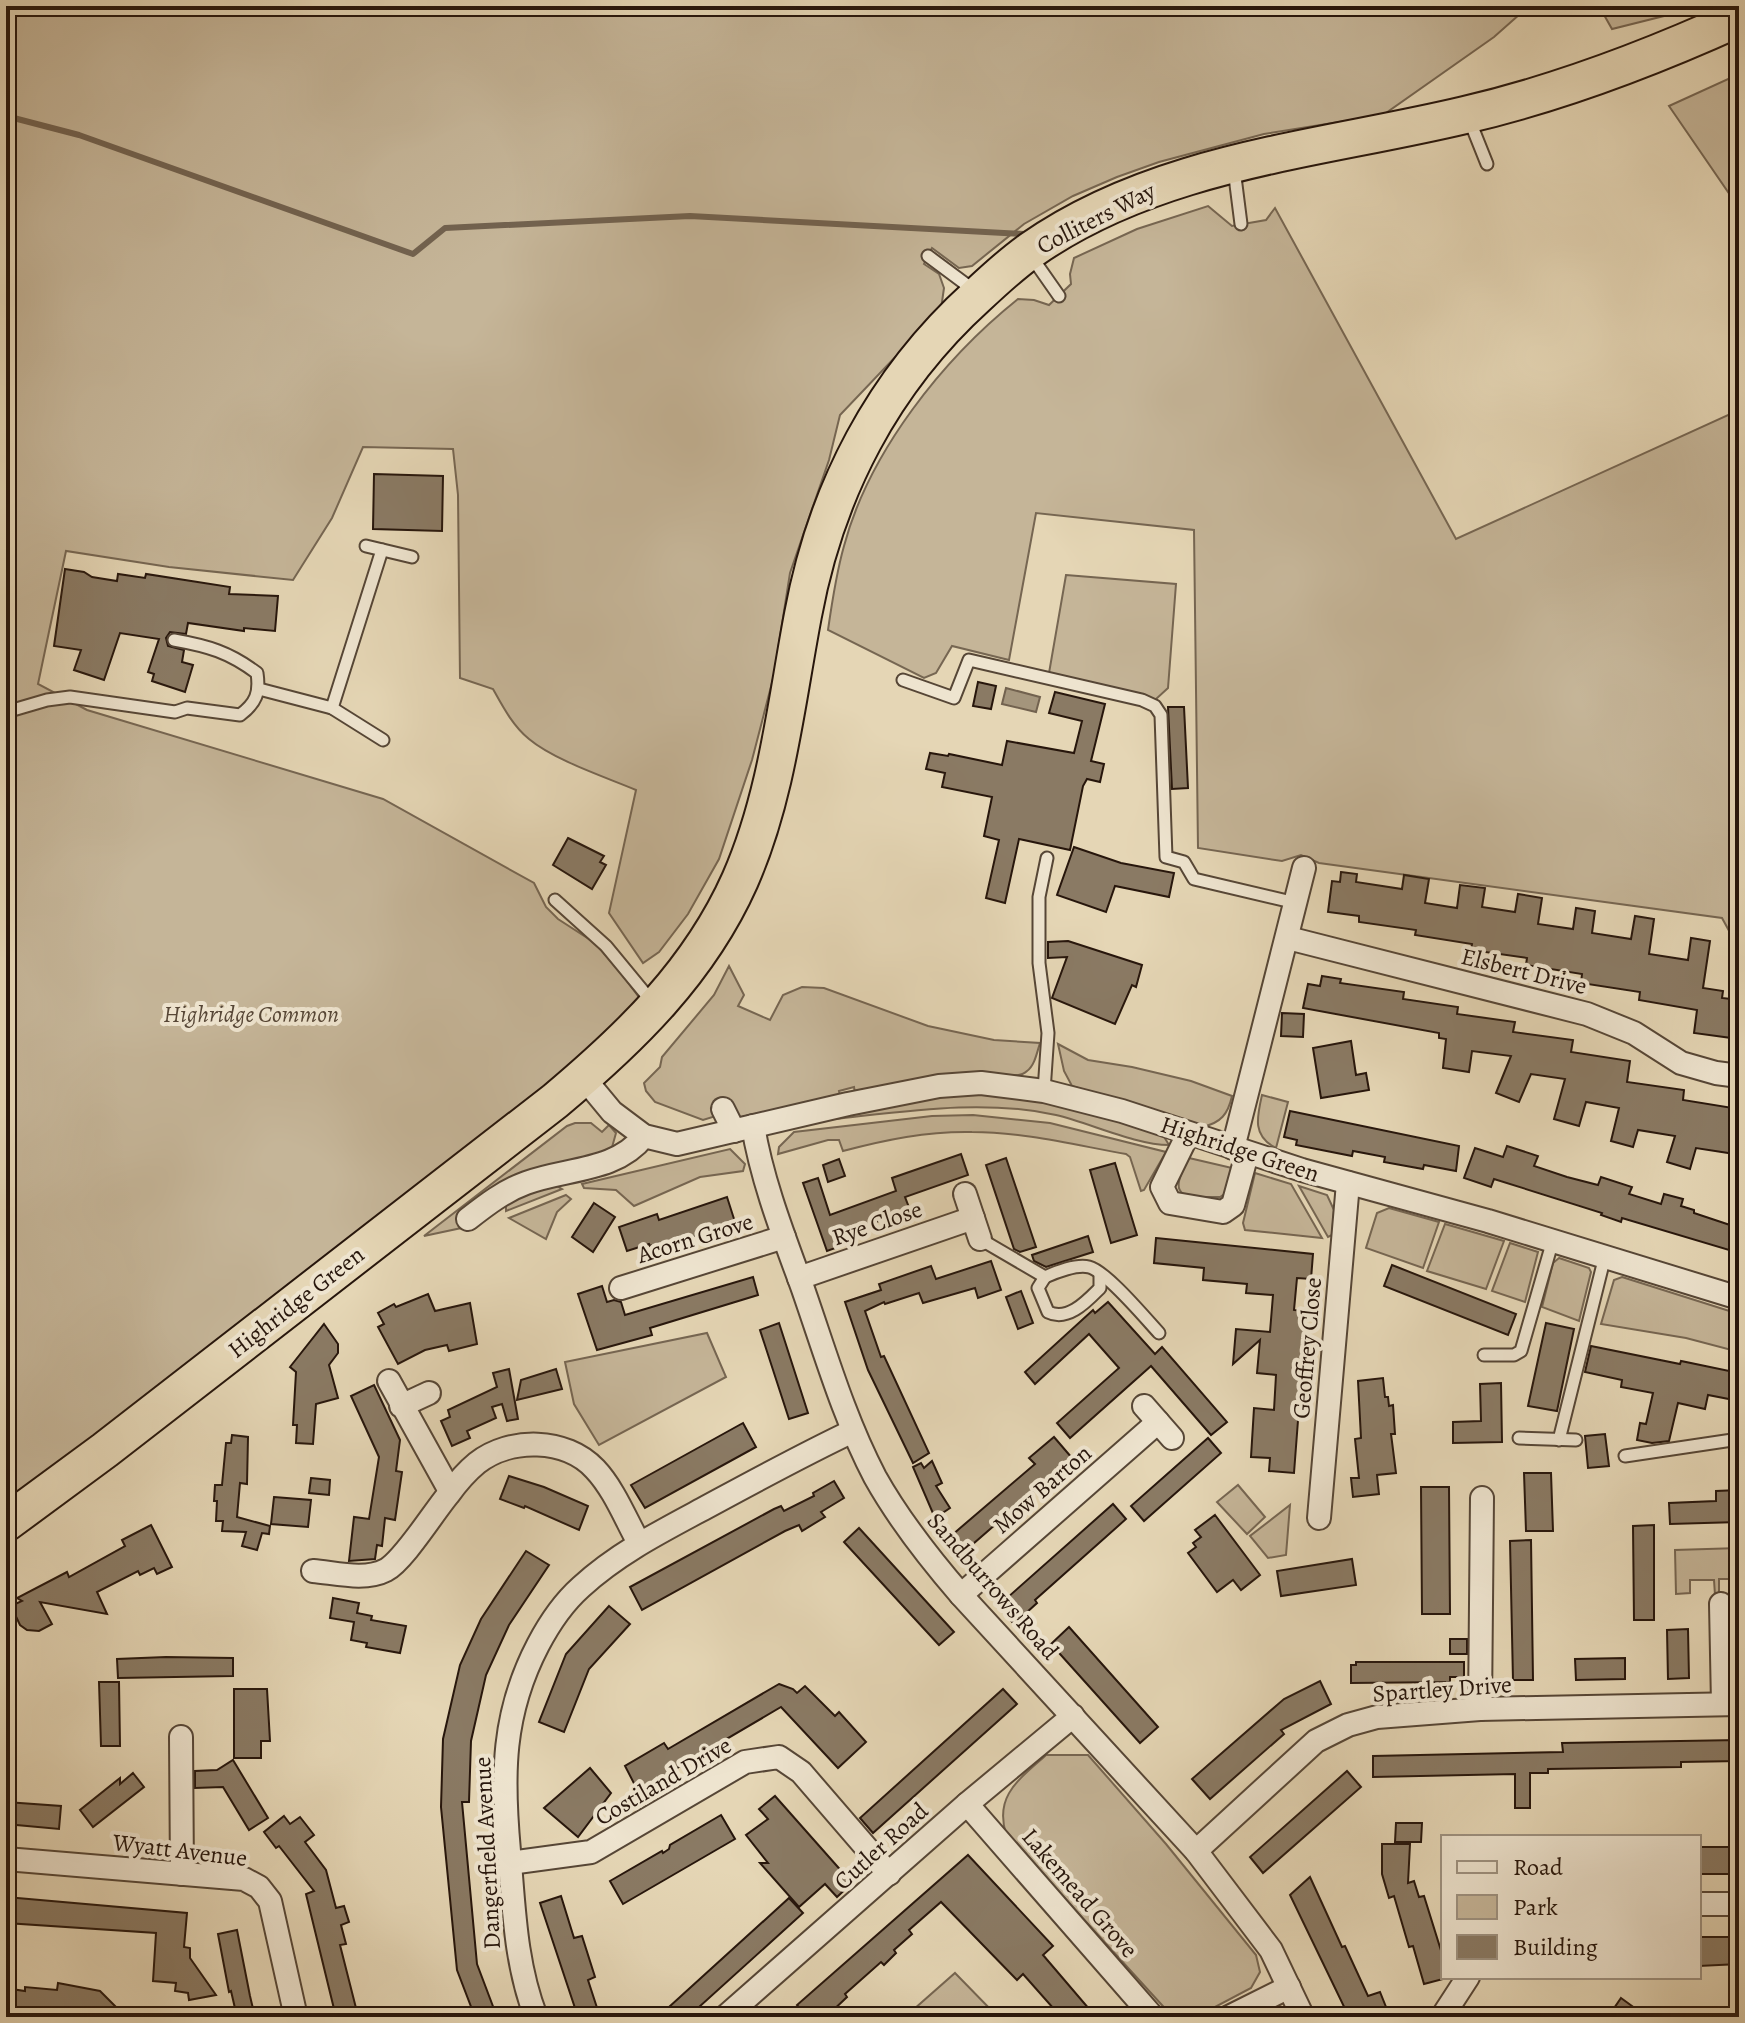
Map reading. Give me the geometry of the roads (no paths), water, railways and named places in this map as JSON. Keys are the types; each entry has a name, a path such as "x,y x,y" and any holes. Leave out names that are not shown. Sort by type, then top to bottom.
{"highway":[{"name":"Colliters Way","path":"762,820 784,731 817,550 837,492 882,406 936,336 1028,252 1057,233 1124,199 1165,183 1234,165 1467,115 1533,97 1605,73 1739,18"},
{"name":"Highridge Green","path":"6,1523 105,1450 583,1077 657,1008 686,973 716,927 741,879 762,820"}],"street":[{"path":"1188,1134 1162,1187 1170,1203 1223,1212 1233,1205 1240,1151 1304,868"},
{"name":"Elsbert Drive","path":"1288,938 1587,1014 1634,1033 1681,1063 1739,1076"},
{"name":"Highridge Green","path":"583,1077 612,1112 644,1136 677,1144 939,1086 981,1083 1044,1091 1122,1111 1240,1151 1553,1240 1739,1298"},
{"path":"723,1109 744,1129"},
{"name":"Sandburrows Road","path":"744,1129 853,1431 875,1477 897,1512 924,1552 961,1595 1196,1851 1271,1950 1303,2017"},
{"path":"468,1219 505,1192 528,1182 619,1159 635,1148 644,1136"},
{"name":"Geoffrey Close","path":"1319,1518 1348,1183"},
{"path":"965,1194 976,1228"},
{"name":"Rye Close","path":"799,1278 976,1228"},
{"name":"Acorn Grove","path":"621,1288 784,1237"},
{"path":"389,1381 450,1491"},
{"path":"401,1406 429,1393"},
{"name":"Mow Barton","path":"961,1595 1158,1422"},
{"name":"Dangerfield Avenue","path":"536,2017 519,1959 504,1774 507,1734 526,1669 560,1611 579,1588 639,1543 853,1431"},
{"path":"313,1571 370,1576 388,1569 450,1491 476,1464 495,1452 539,1444 563,1449 582,1458 597,1471 639,1543"},
{"path":"1480,1709 1482,1498"},
{"path":"1721,1604 1731,1704"},
{"name":"Spartley Drive","path":"1196,1851 1316,1741 1343,1727 1377,1717 1480,1709 1731,1704"},
{"name":"Cutler Road","path":"725,2017 967,1804 1073,1716"},
{"path":"181,1737 182,1874"},
{"name":"Costiland Drive","path":"510,1863 591,1852 745,1762 779,1757 801,1772 889,1874"},
{"name":"Lakemead Grove","path":"967,1804 1153,2017"},
{"name":"Wyatt Avenue","path":"6,1859 244,1879 259,1887 270,1901 296,2017"},
{"path":"1701,1904 1739,1904"},
{"path":"1442,2017 1467,1979"},
{"path":"1229,2017 1289,1987"}],"lane":[{"path":"1467,115 1487,164"},
{"path":"1234,165 1241,224"},
{"path":"1028,252 1059,296"},
{"path":"928,256 979,294"},
{"path":"366,546 412,557"},
{"path":"332,708 382,550"},
{"path":"6,712 70,697 175,712 187,708 240,715 253,706 259,689 257,673 236,657 206,645 174,640"},
{"path":"903,680 954,698 969,660 1142,700 1155,706 1161,715 1166,857 1184,862 1194,879 1296,903"},
{"path":"259,689 332,708 383,740"},
{"path":"1044,1091 1048,1033 1039,963 1039,897 1047,858"},
{"path":"555,900 606,946 657,1008"},
{"path":"976,1228 1045,1277"},
{"path":"1484,1355 1514,1355 1521,1351 1553,1240"},
{"path":"1559,1440 1605,1256"},
{"path":"1100,1275 1100,1288 1085,1303 1066,1314 1057,1316 1048,1312 1038,1288 1045,1277 1083,1266 1097,1270 1116,1286 1159,1333"},
{"path":"1519,1438 1576,1440"},
{"path":"1625,1456 1739,1439"}],"waterway":[{"path":"6,116 79,135 413,254 445,228 690,216 1024,234"}],"park label":[{"name":"Highridge Common","path":"251,1014"}]}
